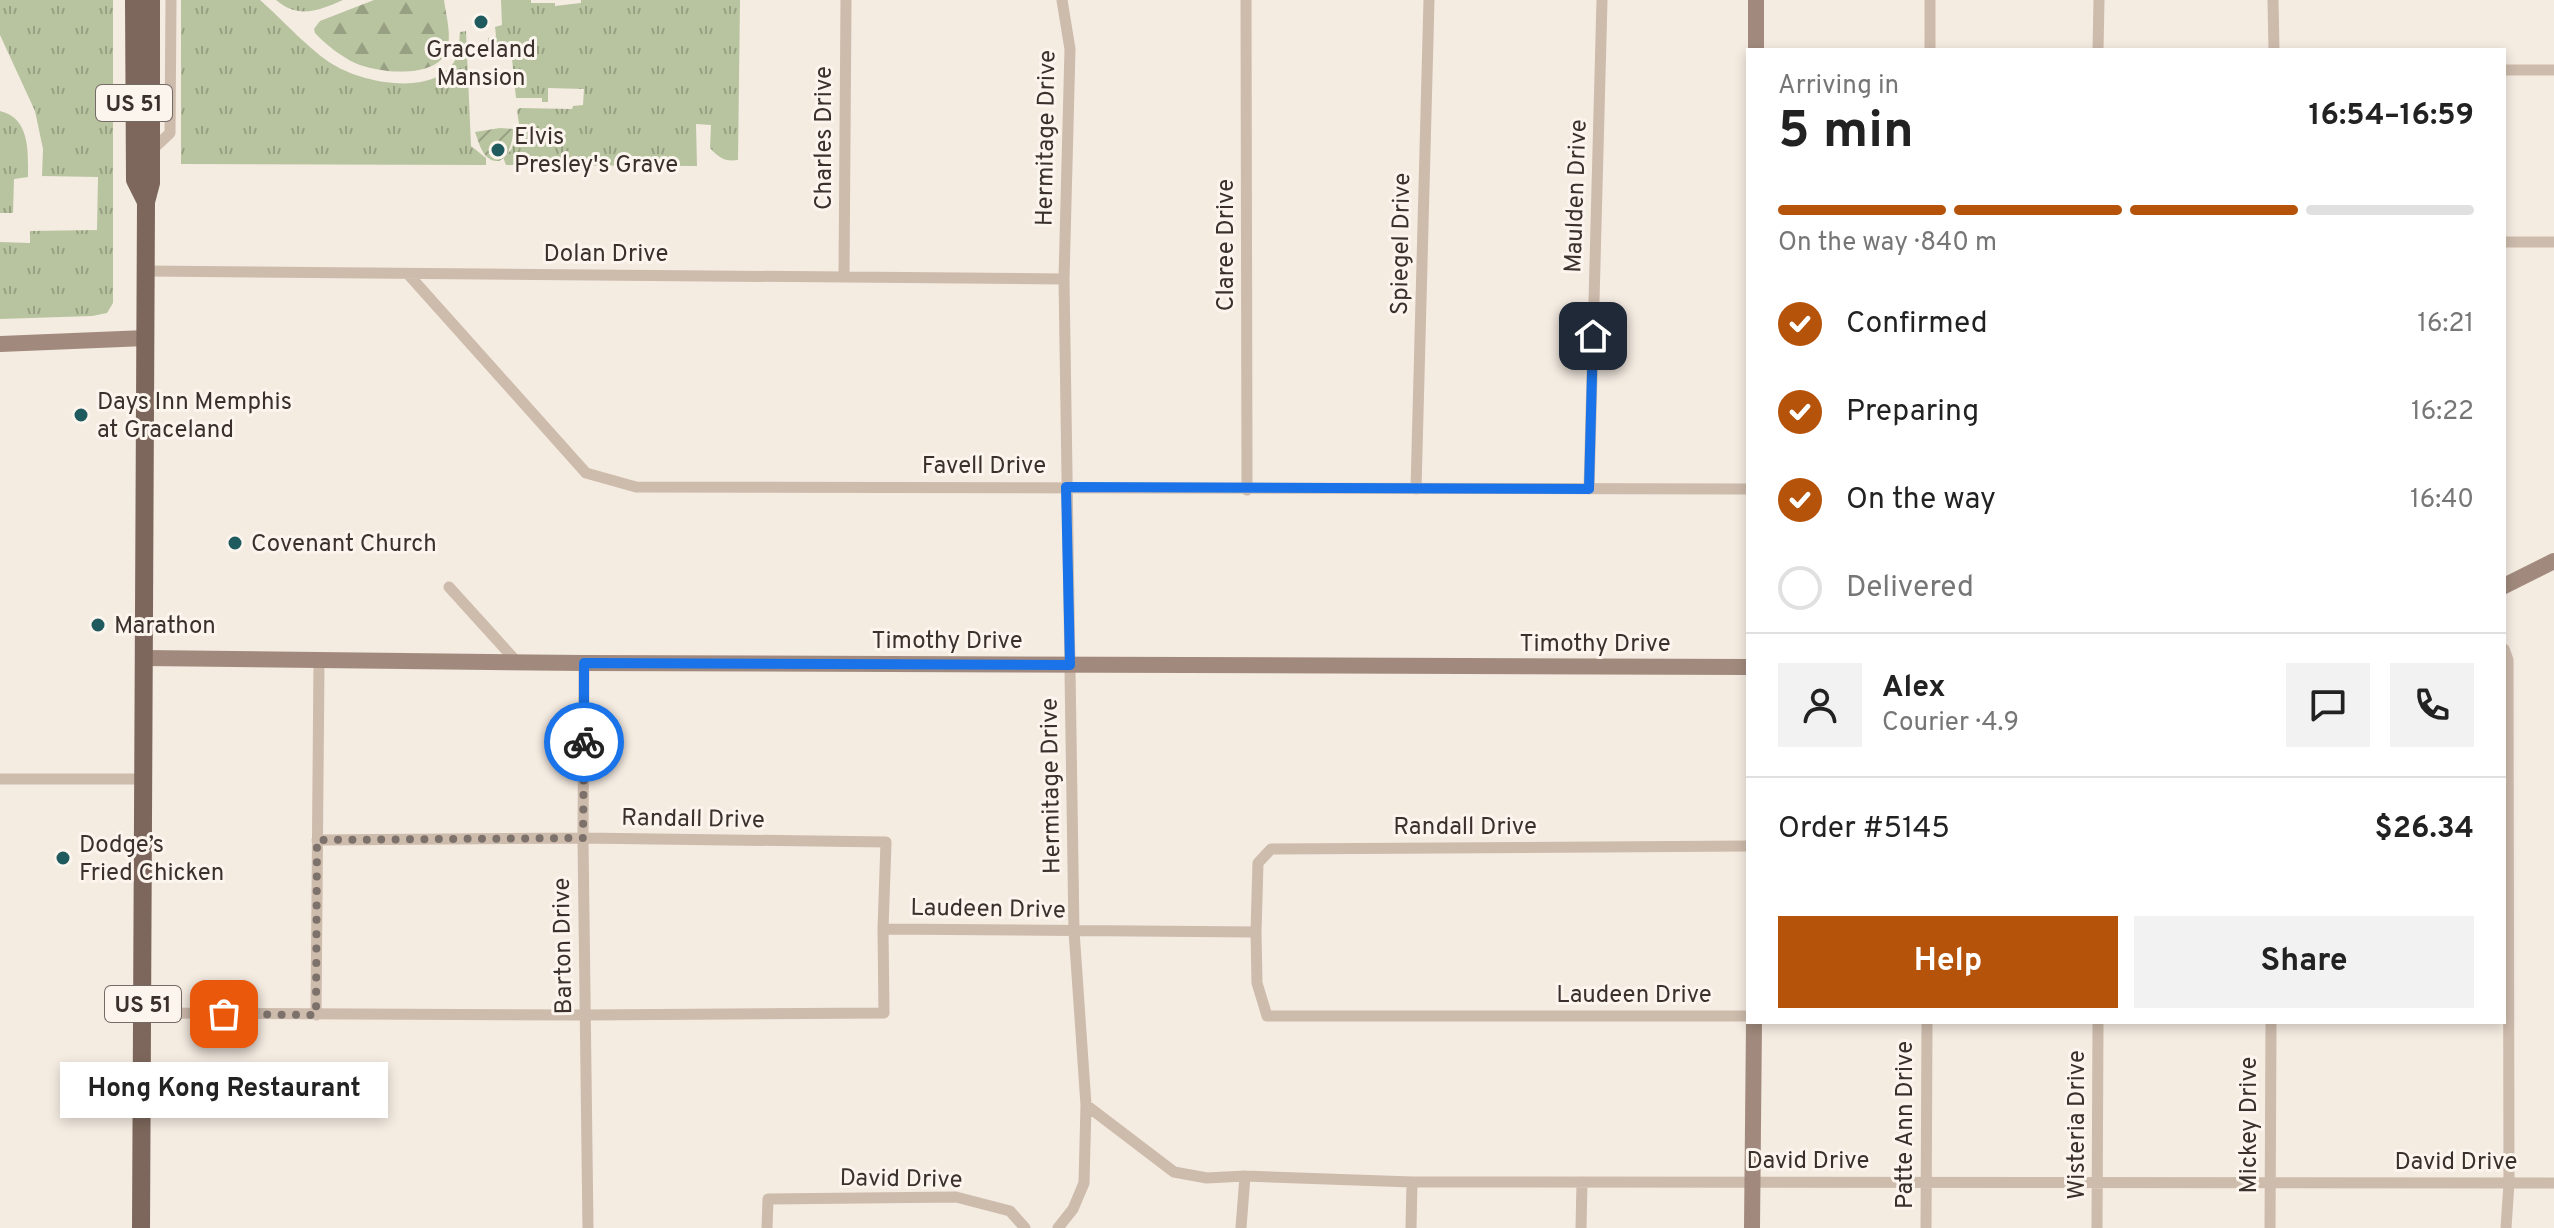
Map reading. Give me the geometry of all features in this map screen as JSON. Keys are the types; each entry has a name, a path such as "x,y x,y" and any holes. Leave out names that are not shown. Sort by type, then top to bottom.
{"main road":[{"name":"US 51","path":"134,0 135,180 146,202"},
{"name":"US 51","path":"141,1228 146,202 151,183 151,0"}],"street":[{"path":"151,152 170,133 171,0"},
{"name":"Charles Drive","path":"844,277 846,0"},
{"name":"Hermitage Drive","path":"1058,1228 1073,1209 1084,1183 1086,1105 1074,931 1064,279 1070,49 1062,0"},
{"name":"Claree Drive","path":"1246,0 1247,490"},
{"name":"Spiegel Drive","path":"1416,489 1429,0"},
{"name":"Maulden Drive","path":"1589,489 1602,0"},
{"path":"1756,0 1756,48"},
{"path":"1930,0 1930,48"},
{"path":"2098,48 2099,0"},
{"path":"2273,0 2274,48"},
{"path":"2506,70 2554,70"},
{"path":"2506,242 2554,242"},
{"name":"Dolan Drive","path":"146,271 1064,279"},
{"name":"Favell Drive","path":"408,274 586,473 636,487 1746,489"},
{"path":"0,344 146,338"},
{"path":"2506,585 2554,561"},
{"path":"449,587 517,662"},
{"path":"2506,654 2509,1183 2506,1228"},
{"name":"Timothy Drive","path":"145,658 584,663 1746,667"},
{"path":"316,1015 319,660"},
{"name":"Barton Drive","path":"584,663 588,1228"},
{"path":"0,779 145,779"},
{"name":"Randall Drive","path":"317,840 583,838 886,842 883,929"},
{"name":"Randall Drive","path":"1256,932 1258,863 1271,849 1746,846"},
{"name":"Laudeen Drive","path":"143,1013 884,1013 883,929 1256,932 1257,983 1267,1016 1746,1016"},
{"path":"1752,1228 1754,1024"},
{"name":"Patte Ann Drive","path":"1926,1228 1927,1024"},
{"name":"Wisteria Drive","path":"2097,1228 2098,1024"},
{"name":"Mickey Drive","path":"2270,1228 2271,1024"},
{"name":"David Drive","path":"1086,1105 1174,1172 1207,1178 1245,1176 1412,1182 2554,1183"},
{"path":"1241,1228 1245,1176"},
{"path":"1411,1228 1412,1182"},
{"path":"1581,1228 1582,1182"},
{"name":"David Drive","path":"767,1228 768,1199 956,1197 1010,1211 1025,1228"}],"green space":[{"path":"0,0 113,0 113,303 107,313 0,319 0,242 30,243 30,231 97,230 98,177 42,176 43,149 35,111 0,35"},
{"path":"181,0 260,0 325,59 347,72 382,82 419,82 435,78 448,69 457,56 460,32 466,31 471,146 486,158 486,165 181,164"},
{"path":"276,0 343,0 317,10 300,11 292,10"},
{"path":"374,0 444,0 449,38 441,60 432,66 406,72 365,67 334,50 315,33 314,29 320,21"},
{"path":"501,0 531,0 531,3 555,3 555,6 581,3 581,0 740,0 738,160 726,160 716,154 710,148 711,125 696,124 697,166 506,165 503,157 521,138 517,110 572,109 573,106 583,105 584,89 548,88 548,102 542,102 542,98 516,98 511,49 489,51 488,38 496,36 495,27 502,25"},
{"path":"0,111 17,121 27,147 28,177 14,179 13,213 0,213"},
{"path":"513,129 512,141 507,154 499,161 493,161 483,152 475,132"}],"way so far":[{"path":"224,1014 316,1015 317,840 583,838 584,742"}],"place":[{"name":"Graceland Mansion","path":"481,22"},
{"name":"Elvis Presley's Grave","path":"498,150"},
{"name":"Days Inn Memphis at Graceland","path":"81,415"},
{"name":"Covenant Church","path":"235,543"},
{"name":"Marathon","path":"98,625"},
{"name":"Dodge’s Fried Chicken","path":"63,858"},
{"name":"Hong Kong Restaurant","path":"224,1014"}],"route":[{"path":"584,742 584,663 1070,665 1066,487 1589,489 1593,336"}]}
